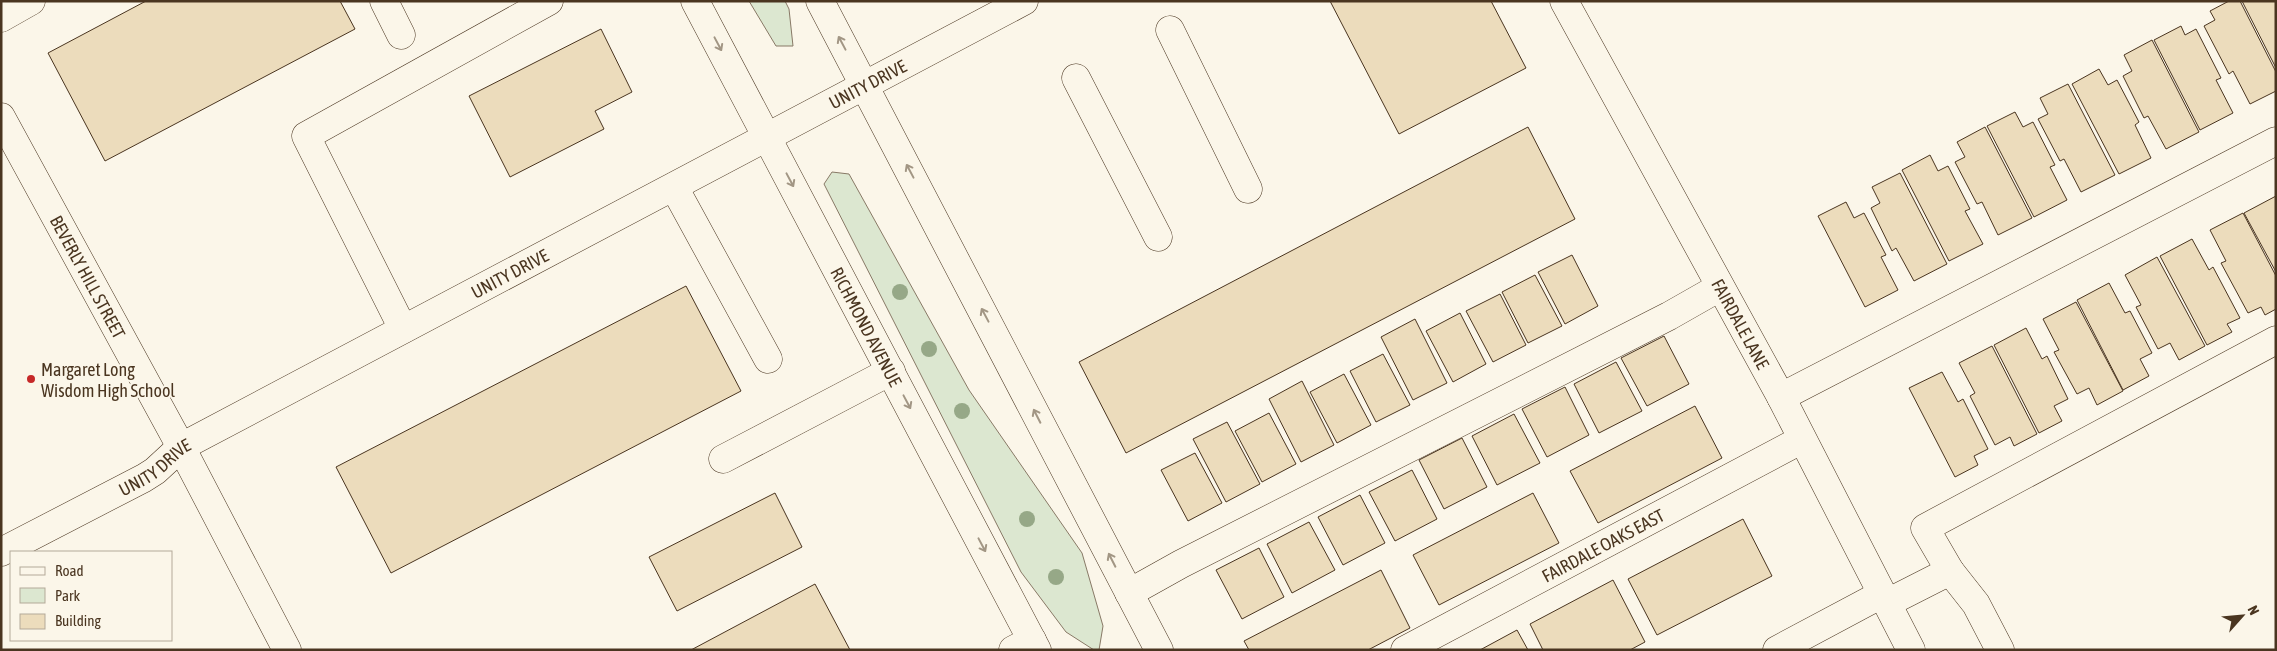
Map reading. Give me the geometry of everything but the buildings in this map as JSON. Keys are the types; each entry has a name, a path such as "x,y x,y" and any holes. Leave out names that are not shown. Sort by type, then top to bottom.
{"street":[{"path":"1,18 31,1"},
{"path":"384,1 400,35"},
{"path":"403,330 306,136 549,1"},
{"name":"RICHMOND AVENUE","path":"695,1 890,371 1027,646"},
{"path":"820,1 1159,650"},
{"name":"UNITY DRIVE","path":"1,552 144,478 155,471 181,447 1024,1"},
{"name":"FAIRDALE LANE","path":"1564,1 1781,397 1801,440 1911,650"},
{"path":"1170,30 1248,189"},
{"path":"1076,78 1158,238"},
{"name":"BEVERLY HILL STREET","path":"1,117 181,447 287,650"},
{"path":"1781,397 2276,141"},
{"path":"674,187 768,359"},
{"path":"1129,593 1190,560 1669,316 1720,287"},
{"path":"2000,650 1976,604 1950,571 1925,528 2276,340"},
{"path":"723,459 890,371"},
{"name":"FAIRDALE OAKS EAST","path":"1405,650 1801,440"},
{"path":"1777,650 1885,599 1950,571"}],"green space":[{"path":"749,1 785,1 789,9 793,46 776,46"},
{"path":"832,172 849,174 969,390 1082,553 1103,626 1099,650 1094,650 1066,632 1021,572 824,184"}],"place":[{"name":"Margaret Long Wisdom High School","path":"31,379"}]}
